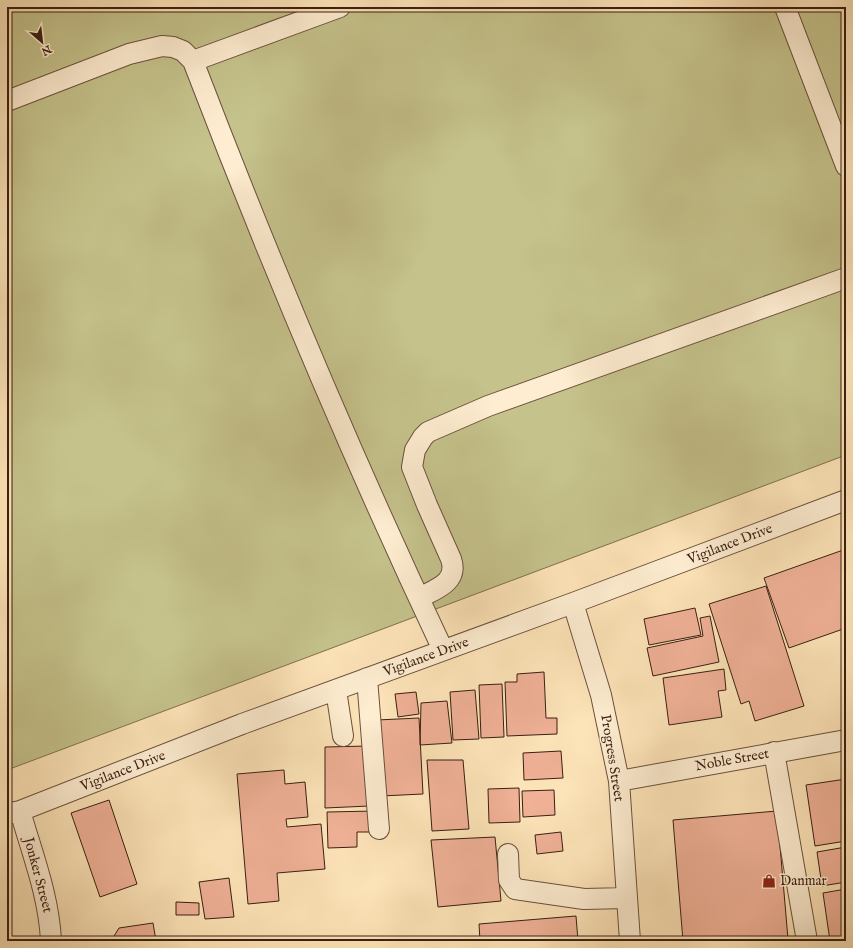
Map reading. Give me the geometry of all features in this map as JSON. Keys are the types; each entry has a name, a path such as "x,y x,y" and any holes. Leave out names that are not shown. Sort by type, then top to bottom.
{"street":[{"path":"193,61 340,7"},
{"path":"785,7 846,166"},
{"path":"7,101 129,54 162,46 173,47 183,51 193,61 260,231 341,424 397,553 443,650"},
{"path":"419,598 447,582 453,572 454,566 412,467 415,450 428,432 488,406 846,278"},
{"name":"Vigilance Drive","path":"13,813 242,724 573,603 846,500"},
{"name":"Progress Street","path":"573,603 601,695 619,781 630,941"},
{"path":"367,678 379,829"},
{"path":"336,690 343,736"},
{"name":"Noble Street","path":"619,781 846,740"},
{"path":"774,752 807,941"},
{"name":"Jonker Street","path":"13,813 44,894 50,920 51,941"},
{"path":"508,854 510,880 515,889 584,899 627,898"}],"shaded area":[{"path":"7,7 846,7 846,455 7,770"}],"building":[{"path":"846,549 846,628 789,648 764,578"},
{"path":"766,586 804,706 755,721 749,701 741,704 709,604"},
{"path":"695,608 701,635 649,645 644,619"},
{"path":"710,616 719,662 653,676 647,648 703,636 700,618"},
{"path":"724,669 726,690 718,691 722,717 669,725 663,678"},
{"path":"544,672 546,718 557,718 557,734 507,736 505,682 517,682 517,674"},
{"path":"502,684 504,737 481,738 479,685"},
{"path":"475,690 479,739 453,740 450,692"},
{"path":"416,692 419,714 398,717 395,694"},
{"path":"447,701 452,743 420,745 421,703"},
{"path":"419,718 423,794 381,796 377,720"},
{"path":"368,746 369,806 325,808 325,747"},
{"path":"561,751 563,778 524,780 523,753"},
{"path":"427,760 463,760 469,829 432,831"},
{"path":"284,770 285,784 305,782 308,817 286,819 287,827 321,824 325,869 277,873 279,901 248,904 237,774"},
{"path":"846,779 846,841 815,846 806,785"},
{"path":"519,788 520,822 489,823 488,789"},
{"path":"554,790 555,815 523,817 522,791"},
{"path":"109,800 137,884 100,897 71,813"},
{"path":"375,811 376,832 357,832 357,847 328,848 327,812"},
{"path":"777,811 788,939 762,941 683,941 673,820"},
{"path":"561,832 563,851 537,854 535,835"},
{"path":"495,837 501,901 438,907 431,840"},
{"path":"846,847 846,882 822,886 817,852"},
{"path":"229,878 234,917 205,919 199,882"},
{"path":"846,889 846,941 830,941 823,893"},
{"path":"176,902 199,903 199,915 176,915"},
{"path":"576,916 578,941 480,941 479,924"},
{"path":"153,923 156,941 111,941 119,928"}],"place":[{"name":"Danmar","path":"769,881"}]}
